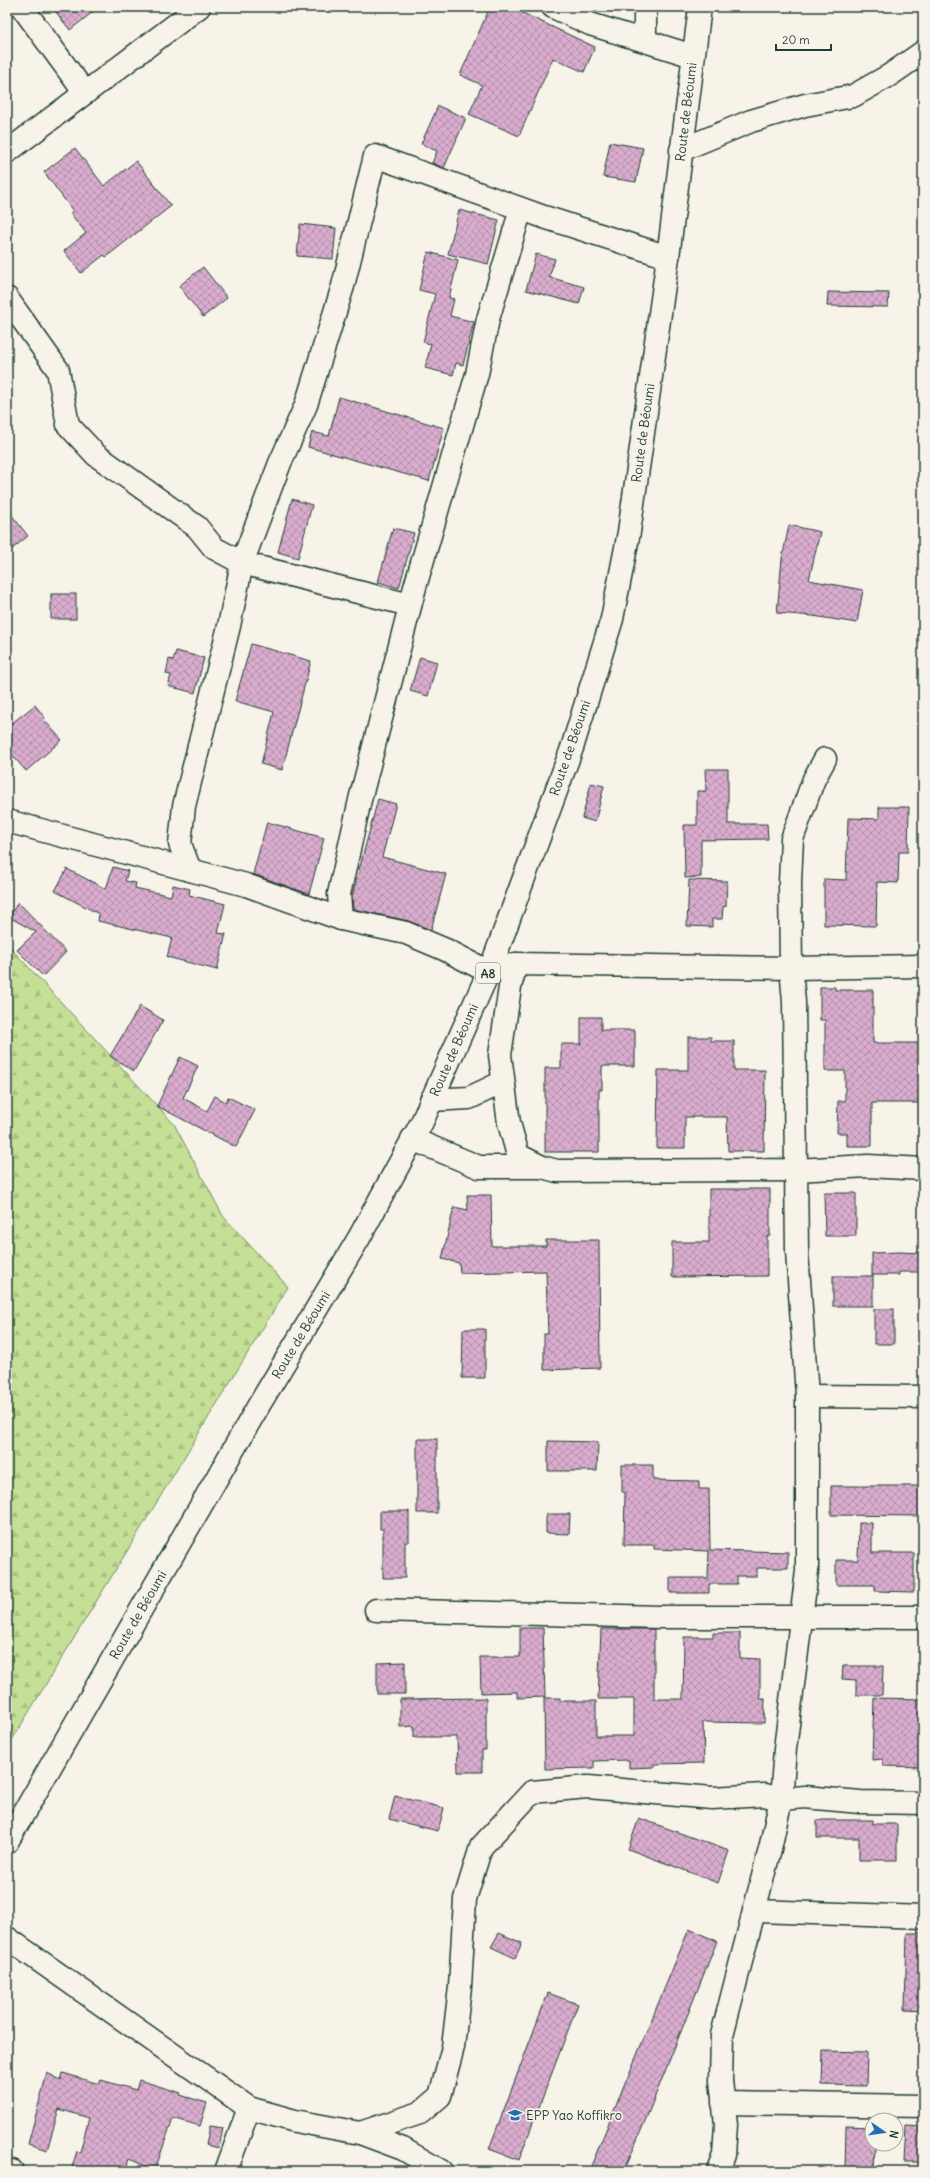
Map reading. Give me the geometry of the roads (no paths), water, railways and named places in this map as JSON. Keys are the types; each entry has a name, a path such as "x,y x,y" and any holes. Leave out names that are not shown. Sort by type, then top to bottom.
{"street":[{"path":"22,7 85,92"},
{"path":"7,152 199,7"},
{"path":"553,7 590,24 693,56"},
{"path":"645,7 645,40"},
{"name":"Route de Béoumi","path":"7,1842 259,1405 359,1238 412,1139 489,972 572,748 612,619 629,532 668,257 700,7"},
{"path":"681,150 751,121 805,105 853,96 890,75 923,52"},
{"path":"190,870 180,844 184,806 229,626 242,563 280,463 306,405 343,286 375,156 616,242 668,257"},
{"path":"341,919 339,894 343,870 410,605 477,374 488,319 521,209"},
{"path":"7,298 58,370 68,425 96,455 197,527 214,548 242,563 410,605"},
{"path":"718,2171 724,2155 726,2124 721,2082 722,2035 781,1799 785,1749 802,1616 807,1556 806,1396 797,1251 794,1002 791,968 790,882 792,839 814,779 825,759"},
{"path":"7,821 246,885 341,919 406,933 446,950 489,972 516,964 791,968 923,966"},
{"path":"516,964 510,988 500,1055 509,1123 518,1155 542,1167 556,1171 796,1170 868,1166 923,1170"},
{"path":"431,1100 469,1098 503,1082"},
{"path":"412,1139 479,1167 542,1167"},
{"path":"806,1396 923,1397"},
{"path":"376,1610 661,1617 923,1617"},
{"path":"360,2133 420,2113 440,2096 453,2047 460,1987 464,1899 481,1847 532,1792 588,1787 712,1798 764,1795 781,1799 805,1797 860,1802 923,1803"},
{"path":"754,1911 923,1917"},
{"path":"7,1938 249,2108 295,2121 360,2133 403,2150 442,2171"},
{"path":"723,2103 923,2106"},
{"path":"226,2171 249,2108"},
{"path":"7,2170 12,2171"}],"place":[{"name":"EPP Yao Koffikro","path":"515,2115"}]}
